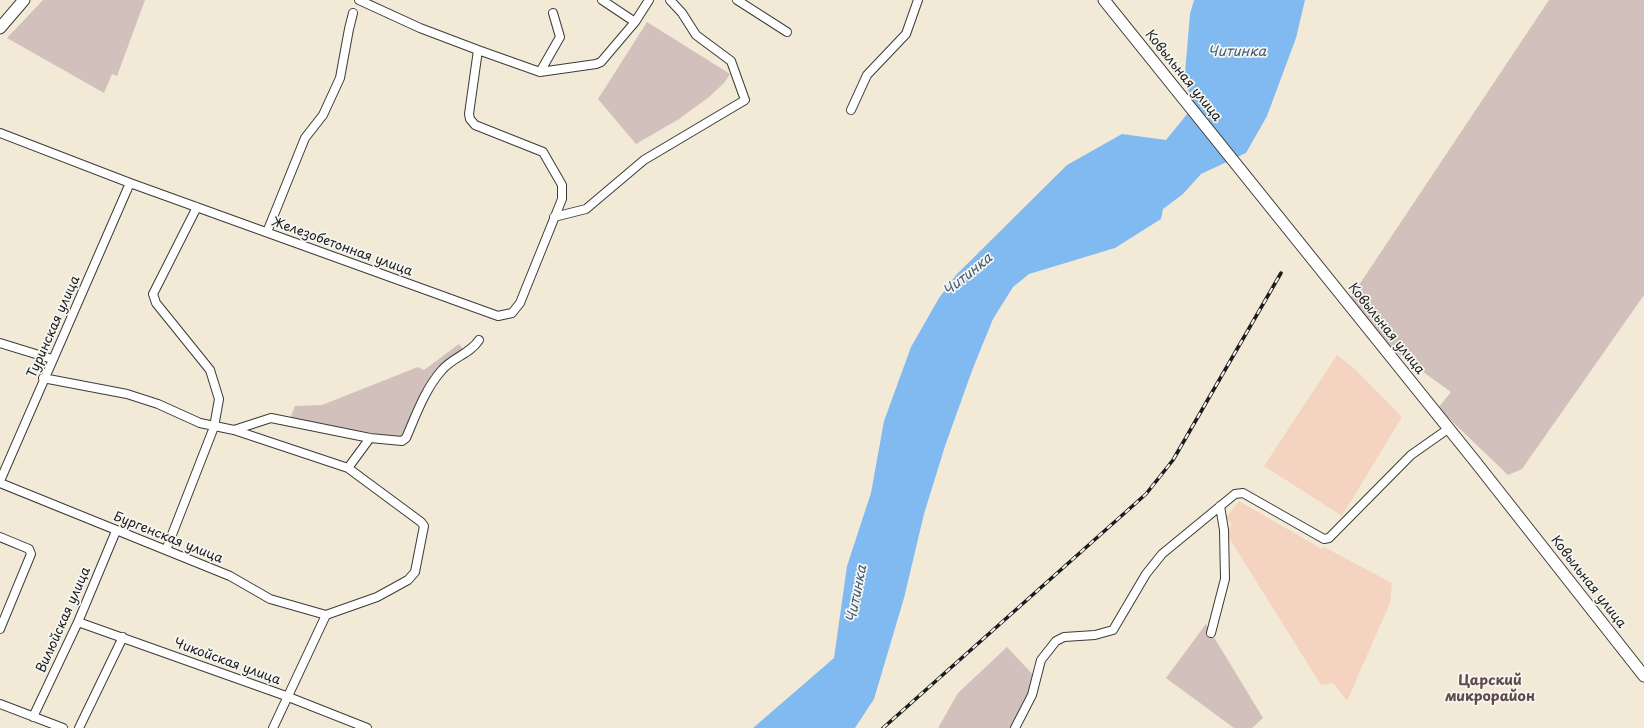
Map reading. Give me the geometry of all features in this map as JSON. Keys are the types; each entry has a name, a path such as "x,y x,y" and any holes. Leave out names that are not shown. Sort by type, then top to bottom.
{"main road":[{"path":"0,28 24,0"},
{"name":"Ковыльная улица","path":"1104,0 1448,428 1644,676"}],"street":[{"path":"360,0 420,28 478,50 546,73 601,62 635,22 648,0"},
{"path":"602,0 635,22"},
{"path":"554,217 586,209 644,160 745,100 731,61 696,35 682,13 670,0"},
{"path":"852,110 867,75 906,34 918,0"},
{"path":"741,1 787,32"},
{"path":"267,232 305,138 323,115 340,78 353,13"},
{"path":"540,72 560,37 553,14"},
{"name":"Железобетонная улица","path":"0,133 130,183 498,316 512,313 520,303 562,199 562,185 543,152 475,125 470,119 469,114 478,50"},
{"name":"Туринская улица","path":"0,482 43,378 130,183"},
{"path":"166,550 214,427 220,399 210,370 156,302 153,294 197,207"},
{"path":"234,430 271,418 397,442 406,438 430,386 441,371 452,360 470,350 479,340"},
{"path":"0,343 52,359"},
{"path":"43,378 127,394 158,404 200,423 234,430 348,468 421,522 424,526 415,572 408,580 377,596 326,614 286,696 273,728"},
{"path":"1014,728 1032,695 1041,660 1056,641 1064,637 1095,636 1113,630 1146,574 1162,554 1235,494 1243,494 1324,539 1329,538 1411,455 1448,428"},
{"path":"348,468 370,438"},
{"name":"Бургенская улица","path":"0,482 116,531 230,576 270,599 326,614"},
{"path":"1211,633 1225,579 1224,530 1220,506"},
{"name":"Вилюйская улица","path":"33,717 78,622 116,531"},
{"path":"0,537 29,549 31,554 0,629"},
{"name":"Чикойская улица","path":"78,622 286,696 358,726 367,728"},
{"path":"79,728 123,637"},
{"path":"0,704 63,728"}],"shaded area":[{"path":"43,0 145,0 117,76 112,74 104,93 7,38"},
{"path":"1549,0 1644,0 1644,295 1522,469 1508,475 1438,408 1451,392 1390,348 1351,297"},
{"path":"647,22 730,74 724,83 709,97 679,119 636,144 598,99"},
{"path":"459,344 463,349 432,374 401,438 290,419 295,406 322,405 418,367 424,370"},
{"path":"1337,355 1355,369 1402,417 1342,516 1264,466"},
{"path":"1239,501 1322,549 1324,547 1392,583 1390,603 1347,701 1333,683 1321,685 1226,533 1232,524 1226,518"},
{"path":"1206,624 1263,718 1252,728 1234,728 1166,678"},
{"path":"1007,647 1037,679 1011,728 938,728 958,693"}],"water":[{"name":"Читинка","path":"1194,0 1305,0 1296,38 1267,116 1246,153 1201,174 1183,194 1163,209 1161,219 1115,248 1029,274 1013,287 993,319 973,368 945,446 924,514 904,598 874,699 855,728 753,728 834,658 847,566 871,493 884,421 911,347 939,298 956,275 1067,165 1122,134 1166,140 1192,108 1185,73 1190,14"}],"railway":[{"path":"883,728 1146,494 1173,460 1281,273"}],"district":[{"name":"Царский микрорайон","path":"1490,690"}]}
